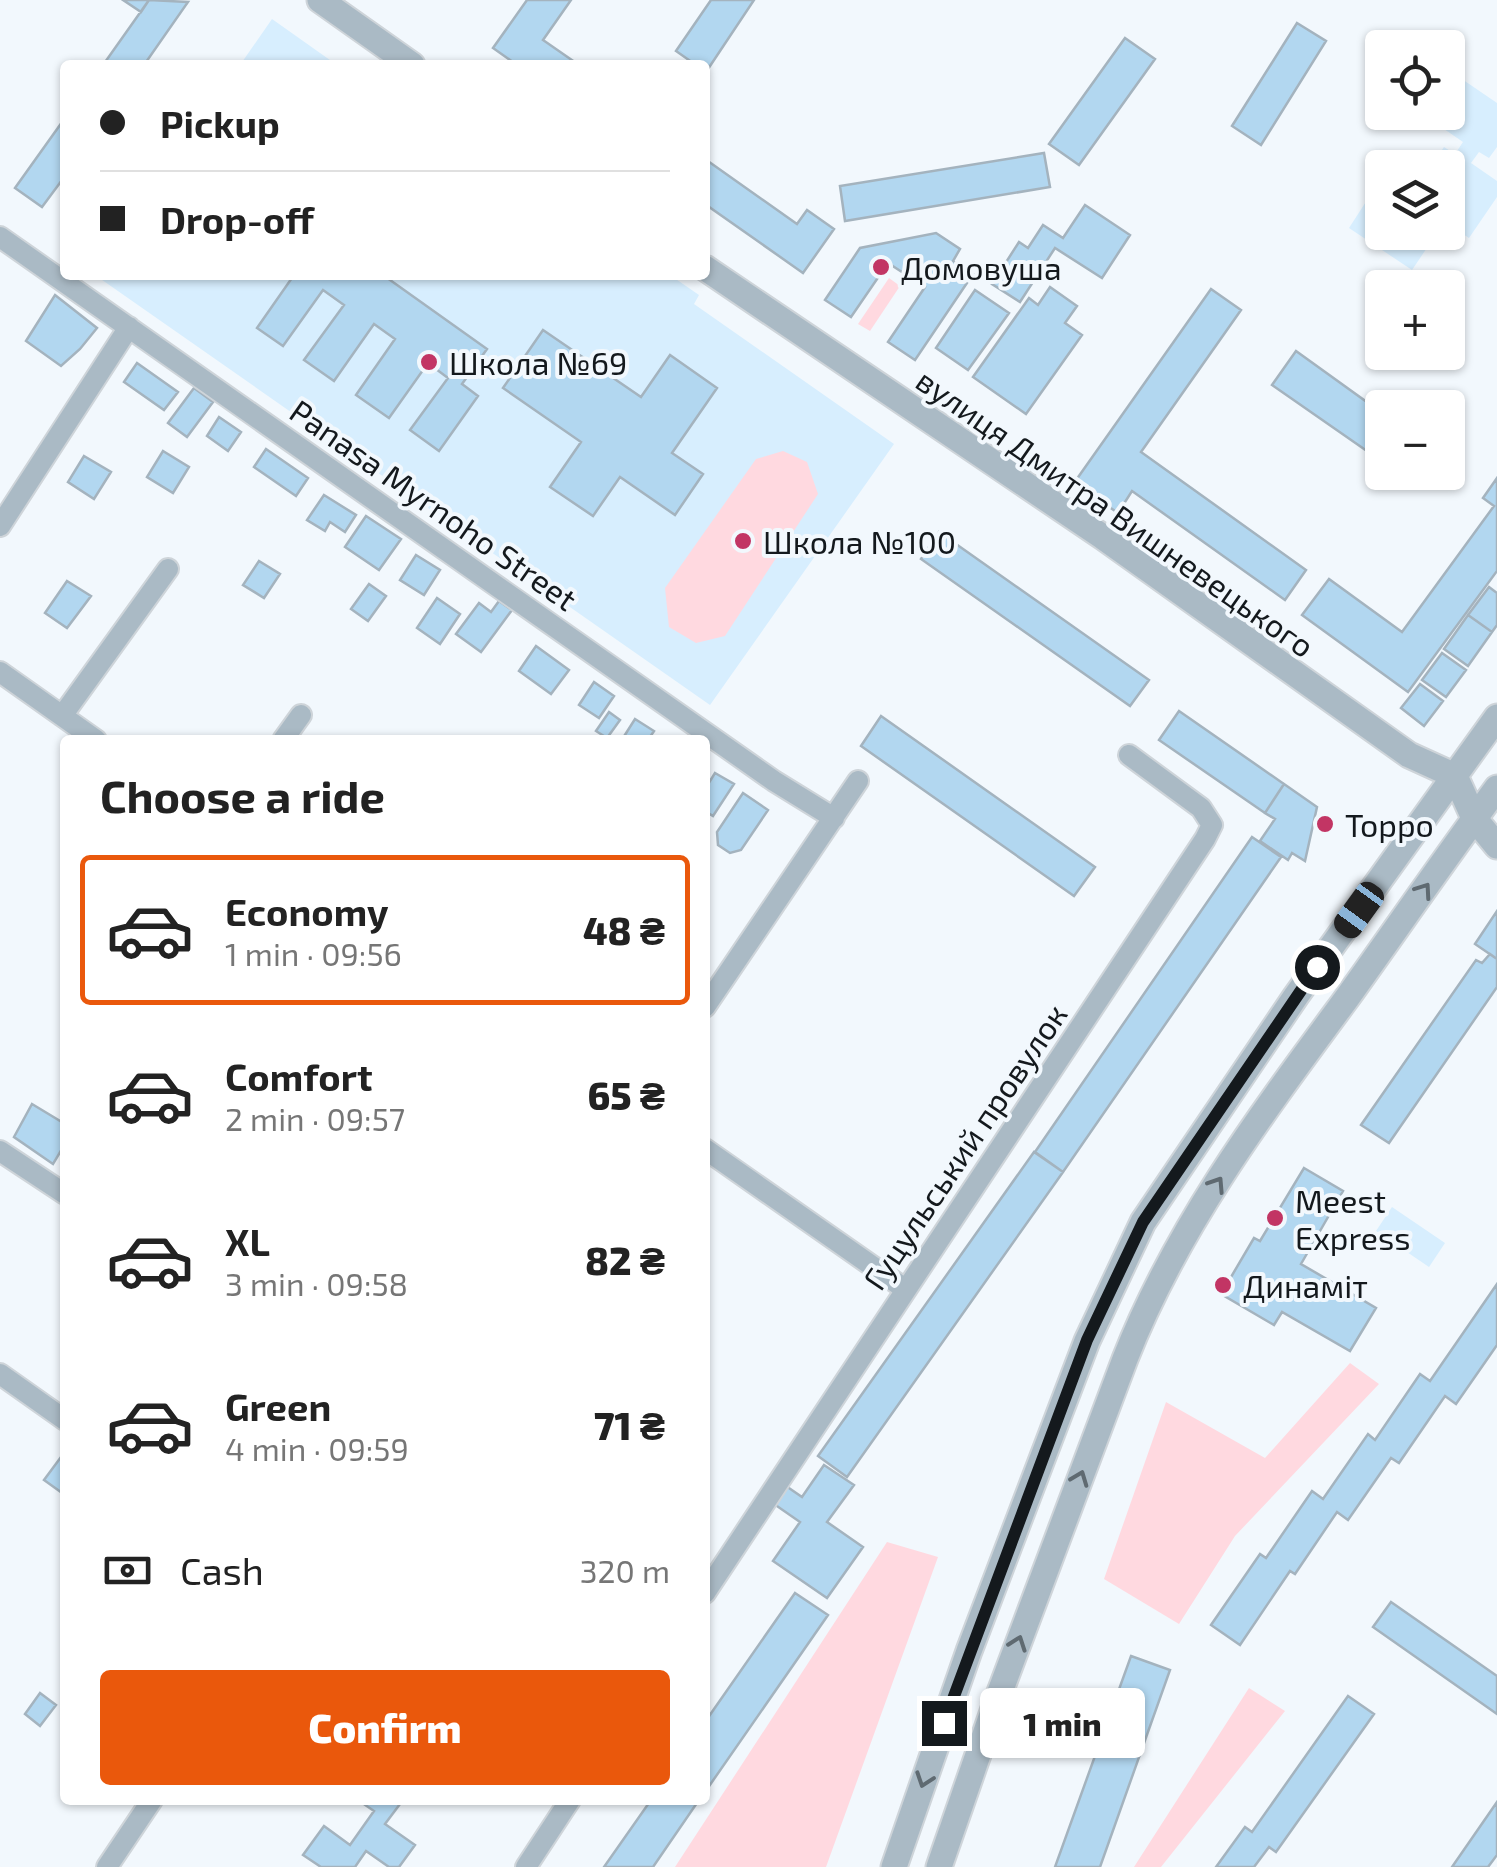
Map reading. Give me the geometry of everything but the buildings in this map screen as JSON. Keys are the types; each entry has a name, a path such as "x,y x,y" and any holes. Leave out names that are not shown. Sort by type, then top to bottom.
{"street":[{"path":"320,0 405,60"},
{"name":"Panasa Myrnoho Street","path":"0,237 60,279"},
{"name":"вулиця Дмитра Вишневецького","path":"710,271 1103,537 1409,755 1455,776"},
{"name":"Panasa Myrnoho Street","path":"61,280 710,735"},
{"path":"0,526 130,328"},
{"path":"62,716 168,568"},
{"path":"0,672 89,735"},
{"path":"286,735 301,714"},
{"path":"894,1867 969,1651 1087,1340 1143,1222 1296,996 1497,716"},
{"name":"Panasa Myrnoho Street","path":"710,735 834,818"},
{"name":"Гуцульський провулок","path":"710,1585 1212,825 1202,808 1129,755"},
{"path":"1455,776 1474,818 1497,846"},
{"path":"710,1000 858,781"},
{"path":"939,1867 1058,1534 1132,1340 1164,1268 1268,1106 1497,788"},
{"path":"0,1151 60,1191"},
{"path":"710,1153 904,1289"},
{"path":"0,1374 60,1416"},
{"path":"106,1867 149,1805"},
{"path":"526,1867 567,1805"}],"shaded area":[{"path":"272,19 330,60 243,60"},
{"path":"1465,81 1497,103 1497,147 1489,158 1479,152 1471,163 1497,181 1497,197 1469,238 1465,235 1465,150 1458,150 1463,142 1446,130 1465,130"},
{"path":"1365,203 1365,239 1349,228"},
{"path":"1382,250 1426,250 1412,270"},
{"path":"889,278 900,286 870,331 858,324"},
{"path":"102,280 677,280 699,295 694,304 894,444 710,705"},
{"name":"Школа №100","path":"783,451 807,462 818,494 725,636 696,643 669,627 665,588 756,459"},
{"path":"1392,1207 1445,1243 1429,1267 1376,1231"},
{"path":"1350,1363 1379,1384 1235,1536 1179,1624 1104,1579 1166,1402 1265,1458"},
{"path":"887,1542 938,1557 826,1867 675,1867"},
{"path":"1249,1688 1285,1711 1161,1867 1134,1867"}],"place":[{"name":"Домовуша","path":"881,267"},
{"name":"Школа №69","path":"429,362"},
{"name":"Школа №100","path":"743,541"},
{"name":"Торро","path":"1325,824"},
{"name":"Meest Express","path":"1275,1218"},
{"name":"Динаміт","path":"1223,1285"}],"route":[{"path":"944,1723 1087,1340 1143,1222 1317,967"}]}
